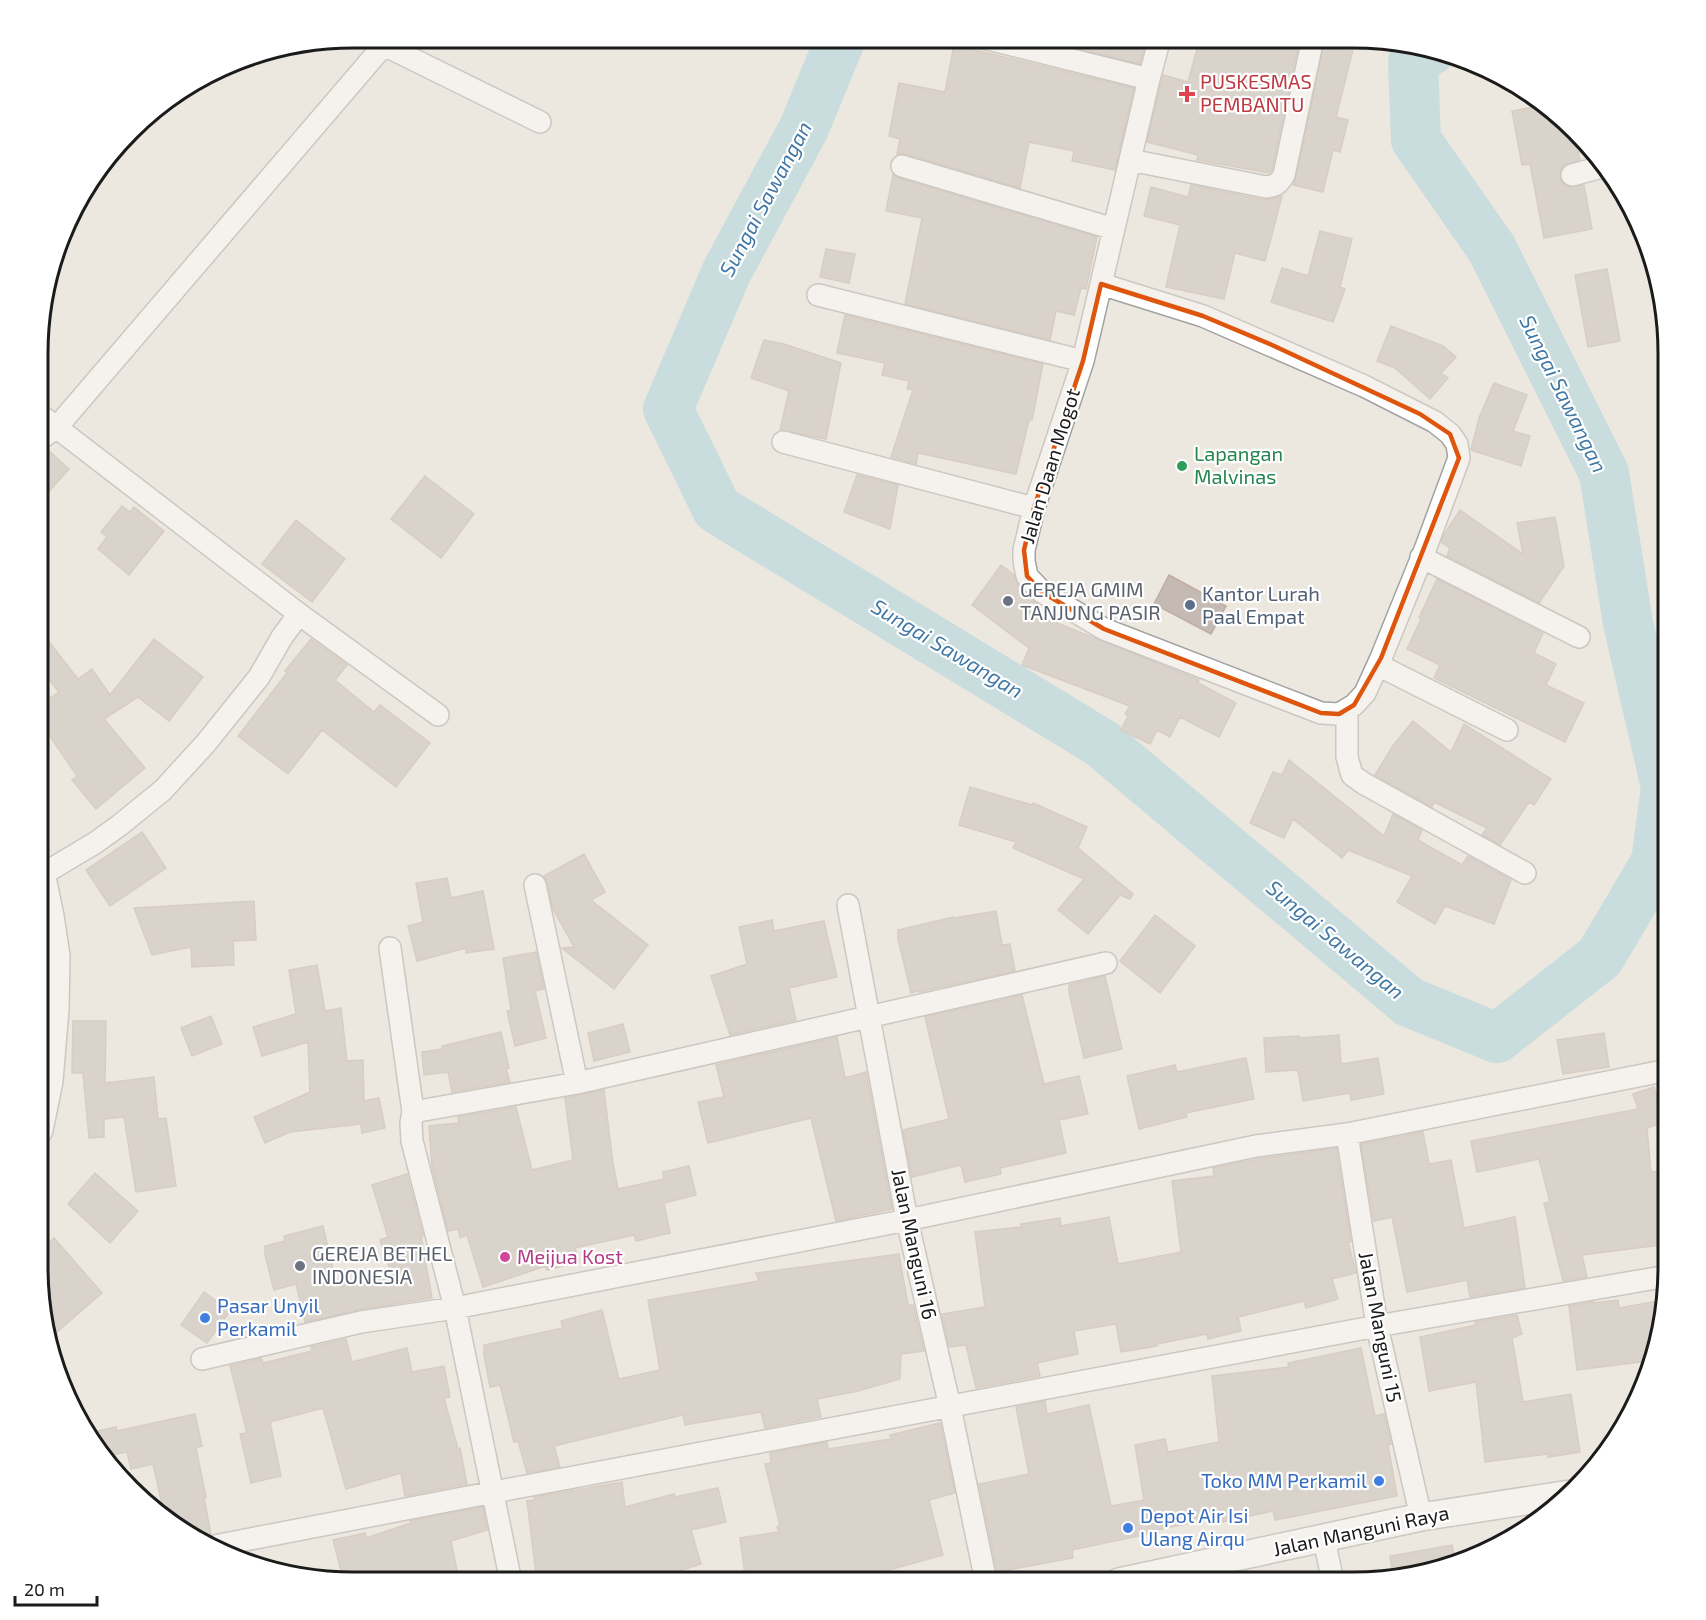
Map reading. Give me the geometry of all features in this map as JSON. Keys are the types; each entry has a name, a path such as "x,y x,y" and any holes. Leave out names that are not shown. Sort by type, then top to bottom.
{"street":[{"path":"48,426 373,48"},
{"path":"393,48 540,122"},
{"path":"1024,48 1149,79"},
{"name":"Jalan Daan Mogot","path":"1157,48 1083,361 1034,508 1024,550 1027,576 1042,592 1104,629 1321,713 1339,714 1347,710"},
{"path":"1130,160 1266,187 1278,184 1284,175 1310,48"},
{"path":"902,166 1113,229"},
{"path":"1572,176 1596,169"},
{"path":"1101,284 1203,316 1272,345 1364,386 1436,422 1450,434 1457,444 1459,458 1378,665 1365,693 1347,710 1347,757 1352,775 1363,783 1525,873"},
{"path":"818,295 1083,361"},
{"path":"48,428 438,715"},
{"path":"783,442 1034,508"},
{"path":"1422,557 1579,638"},
{"path":"48,867 95,843 163,790 206,743 259,677 282,637 299,614"},
{"path":"1378,665 1507,730"},
{"path":"535,885 577,1083"},
{"name":"Jalan Manguni 16","path":"848,905 907,1220 950,1407 984,1572"},
{"path":"48,911 56,956 55,1009 48,1086"},
{"path":"390,948 413,1112 412,1141 455,1308 509,1572"},
{"path":"413,1112 577,1083 1106,963"},
{"path":"202,1359 361,1322 455,1308 907,1220 1257,1146 1347,1134 1658,1072"},
{"name":"Jalan Manguni 15","path":"1347,1134 1377,1326 1421,1517"},
{"path":"225,1544 1377,1326 1657,1278"},
{"name":"Jalan Manguni Raya","path":"1188,1572 1421,1517 1553,1497"},
{"path":"1324,1539 1331,1572"}],"highlighted area":[{"path":"1101,284 1203,316 1272,345 1420,414 1450,434 1459,458 1381,658 1354,705 1339,714 1321,713 1104,629 1042,592 1027,576 1024,550 1034,508 1083,361"}],"building":[{"path":"953,48 967,48 1134,88 1115,170 1072,161 1074,151 1029,142 1020,188 906,154 897,154 900,139 889,136 899,83 945,92"},
{"path":"1076,48 1144,48 1140,64"},
{"path":"1197,48 1298,48 1272,170 1269,173 1197,160 1198,155 1147,142 1163,75 1188,82"},
{"path":"1323,48 1353,48 1336,117 1348,120 1340,152 1333,150 1323,192 1293,185"},
{"path":"1534,107 1569,137 1582,152 1578,153 1580,160 1563,166 1560,178 1568,187 1584,185 1592,229 1544,238 1530,164 1522,165 1512,111"},
{"path":"893,175 1097,237 1086,289 1081,288 1074,315 1056,311 1050,340 905,304 922,218 886,211"},
{"path":"1191,185 1264,200 1282,196 1265,261 1235,253 1224,299 1166,287 1180,225 1144,216 1151,187 1188,197"},
{"path":"1320,231 1352,239 1340,287 1345,289 1333,322 1271,302 1282,268 1308,276"},
{"path":"826,249 855,254 849,283 820,277"},
{"path":"1607,269 1620,341 1588,347 1575,275"},
{"path":"845,315 1043,364 1032,420 1029,420 1016,474 918,453 916,464 891,457 913,390 907,389 909,381 882,375 885,363 837,353"},
{"path":"1391,326 1443,346 1456,357 1441,373 1448,378 1430,399 1395,368 1377,361"},
{"path":"764,340 784,344 841,363 826,439 780,430 789,391 751,378"},
{"path":"1494,383 1527,395 1513,431 1530,436 1521,466 1471,450 1479,418"},
{"path":"48,450 69,469 48,492"},
{"path":"857,475 898,485 890,529 844,512"},
{"path":"425,476 474,514 441,558 391,519"},
{"path":"122,506 130,512 134,507 164,531 129,575 98,549 107,537 101,532"},
{"path":"1460,510 1523,554 1517,523 1555,517 1564,566 1539,603 1447,556 1450,548 1441,542"},
{"path":"296,520 345,559 312,602 262,564"},
{"path":"1001,565 1014,575 1018,585 1039,605 1032,613 1199,680 1198,683 1236,703 1219,737 1180,717 1170,737 1157,730 1150,744 1121,730 1128,716 1125,714 1130,706 1022,665 1029,648 972,605"},
{"name":"Kantor Lurah Paal Empat","path":"1169,575 1226,606 1211,634 1154,604"},
{"path":"1437,579 1543,633 1534,653 1556,664 1546,685 1584,703 1565,742 1434,678 1440,665 1407,649"},
{"path":"154,639 203,677 169,721 138,697 104,719 145,768 96,809 72,780 77,776 48,733 48,699 59,692 48,679 48,641 78,679 92,669 110,695"},
{"path":"311,639 347,665 335,680 374,712 380,705 430,743 396,787 322,730 288,774 238,736"},
{"path":"1413,721 1451,752 1464,724 1551,779 1534,805 1529,802 1500,845 1482,835 1487,828 1434,802 1432,807 1375,775 1392,747"},
{"path":"1289,760 1384,836 1393,814 1422,830 1418,840 1462,865 1468,856 1511,880 1494,924 1445,906 1435,924 1397,902 1412,876 1348,850 1342,858 1293,819 1284,838 1250,823 1273,772 1282,775"},
{"path":"970,787 1032,805 1033,803 1087,827 1078,848 1133,894 1130,899 1120,895 1088,934 1058,910 1084,879 1013,848 1016,842 959,825"},
{"path":"142,832 166,868 110,906 86,870"},
{"path":"584,854 605,892 591,900 648,945 614,989 562,948 574,947 553,909 544,876"},
{"path":"447,878 451,898 483,891 494,949 466,953 466,948 417,961 408,926 423,922 416,883"},
{"path":"254,901 256,940 233,941 234,965 192,967 191,947 152,955 134,908"},
{"path":"996,911 1002,945 1010,944 1015,971 911,993 898,939 898,930 953,917"},
{"path":"1155,915 1195,946 1160,993 1120,961"},
{"path":"772,920 774,931 824,921 837,977 789,988 796,1020 730,1035 711,976 747,964 739,927"},
{"path":"536,952 544,989 535,991 546,1038 515,1046 507,1011 511,1010 503,958"},
{"path":"317,965 325,1011 341,1008 347,1061 363,1060 364,1101 379,1098 385,1128 362,1133 361,1124 290,1132 265,1143 254,1117 310,1092 308,1042 262,1056 253,1027 296,1014 289,970"},
{"path":"1105,976 1122,1049 1084,1058 1069,985"},
{"path":"1022,995 1044,1084 1079,1076 1088,1114 1059,1120 1066,1153 1000,1168 1001,1174 965,1182 961,1165 912,1177 903,1130 949,1119 925,1017"},
{"path":"211,1016 222,1044 192,1056 181,1028"},
{"path":"73,1021 106,1021 105,1083 154,1077 158,1119 166,1118 176,1186 136,1192 124,1117 104,1119 104,1137 89,1138 83,1073 72,1073"},
{"path":"623,1024 630,1052 594,1061 588,1033"},
{"path":"501,1032 510,1082 452,1092 448,1072 424,1075 422,1052 443,1049 442,1046"},
{"path":"1604,1033 1609,1067 1563,1074 1557,1040"},
{"path":"1339,1035 1341,1064 1378,1058 1384,1094 1351,1100 1350,1093 1303,1101 1298,1070 1266,1072 1264,1038"},
{"path":"837,1037 845,1078 866,1072 892,1209 836,1221 811,1118 708,1143 698,1102 724,1097 716,1065"},
{"path":"1246,1058 1254,1099 1186,1113 1187,1117 1139,1129 1127,1076 1175,1065 1177,1072"},
{"path":"1654,1087 1658,1099 1658,1124 1647,1128 1651,1172 1658,1171 1658,1245 1582,1255 1587,1277 1563,1281 1544,1203 1550,1202 1539,1159 1477,1172 1471,1141 1638,1109 1633,1094"},
{"path":"604,1090 618,1189 664,1179 663,1172 689,1166 696,1195 664,1203 670,1233 636,1241 634,1235 575,1248 579,1262 547,1270 546,1266 483,1287 467,1235 460,1238 458,1229 448,1231 432,1166 429,1126 459,1123 458,1117 516,1107 532,1170 573,1160 565,1098"},
{"path":"1423,1132 1429,1164 1451,1160 1464,1228 1515,1217 1525,1288 1470,1297 1467,1280 1407,1292 1392,1217 1374,1221 1361,1144"},
{"path":"1336,1148 1351,1242 1348,1242 1356,1273 1332,1279 1338,1299 1306,1308 1304,1301 1238,1317 1241,1331 1208,1339 1207,1334 1121,1352 1116,1324 1074,1331 1078,1354 1037,1363 1040,1376 976,1388 966,1345 949,1347 942,1314 985,1307 975,1232 1021,1227 1021,1224 1060,1218 1061,1226 1109,1217 1118,1264 1181,1252 1172,1181 1214,1176 1213,1168"},
{"path":"95,1173 138,1211 110,1243 68,1204"},
{"path":"407,1174 423,1236 421,1236 432,1298 358,1310 305,1322 296,1284 274,1290 265,1255 265,1246 285,1241 284,1236 323,1226 337,1285 392,1275 380,1240 388,1237 372,1185"},
{"path":"54,1238 102,1293 55,1333 49,1287 48,1243"},
{"path":"899,1254 908,1305 913,1305 924,1351 901,1354 900,1379 858,1391 817,1399 821,1417 765,1428 761,1412 685,1425 683,1415 554,1446 560,1467 527,1473 518,1441 514,1442 500,1385 490,1387 484,1345 563,1328 561,1321 602,1310 619,1379 660,1370 648,1300 759,1281 756,1273"},
{"name":"Pasar Unyil Perkamil","path":"204,1292 230,1311 207,1343 181,1325"},
{"path":"1618,1300 1619,1308 1656,1302 1643,1362 1577,1370 1569,1306"},
{"path":"1517,1315 1522,1334 1512,1338 1523,1402 1571,1394 1580,1452 1485,1462 1476,1382 1429,1391 1420,1337 1476,1325 1475,1322"},
{"path":"346,1339 352,1362 407,1348 412,1372 444,1366 450,1397 444,1398 458,1449 460,1448 467,1484 405,1496 401,1473 346,1489 323,1408 270,1422 281,1476 251,1483 240,1434 247,1433 230,1366 261,1358 263,1363 312,1351 311,1347"},
{"path":"1361,1348 1375,1416 1384,1414 1391,1444 1388,1445 1397,1496 1275,1520 1273,1511 1217,1523 1216,1518 1072,1550 1073,1558 997,1572 979,1484 1029,1474 1016,1407 1045,1401 1047,1414 1089,1405 1111,1506 1144,1500 1135,1445 1165,1439 1168,1452 1219,1442 1212,1376 1289,1367 1288,1363"},
{"path":"195,1414 202,1446 196,1448 211,1534 207,1535 183,1521 162,1505 153,1464 131,1469 127,1452 113,1455 96,1431 116,1427 117,1431"},
{"path":"940,1423 955,1493 929,1500 943,1555 882,1572 745,1572 740,1538 779,1532 777,1527 780,1526 765,1464 771,1463 770,1453 827,1442 828,1449 891,1439 890,1435"},
{"path":"622,1482 625,1507 674,1494 675,1497 718,1488 726,1522 691,1530 701,1564 676,1572 536,1572 527,1501 535,1500 534,1497"},
{"path":"483,1507 487,1530 451,1541 457,1572 341,1571 333,1540 365,1533 366,1538 411,1523 410,1521"},
{"path":"1452,1545 1454,1555 1432,1562 1392,1569 1390,1556"}],"waterway":[{"name":"Sungai Sawangan","path":"837,48 804,128 727,271 668,409 717,509 1101,743 1409,1002 1497,1038 1600,957 1656,862 1658,847"},
{"name":"Sungai Sawangan","path":"1422,56 1413,62 1416,140 1492,249 1604,473 1628,623 1658,752"}],"place":[{"name":"PUSKESMAS PEMBANTU","path":"1187,94"},
{"name":"Lapangan Malvinas","path":"1182,466"},
{"name":"GEREJA GMIM TANJUNG PASIR","path":"1008,601"},
{"name":"Kantor Lurah Paal Empat","path":"1190,605"},
{"name":"Meijua Kost","path":"505,1257"},
{"name":"GEREJA BETHEL INDONESIA","path":"300,1266"},
{"name":"Pasar Unyil Perkamil","path":"205,1318"},
{"name":"Toko MM Perkamil","path":"1379,1481"},
{"name":"Depot Air Isi Ulang Airqu","path":"1128,1528"}]}
